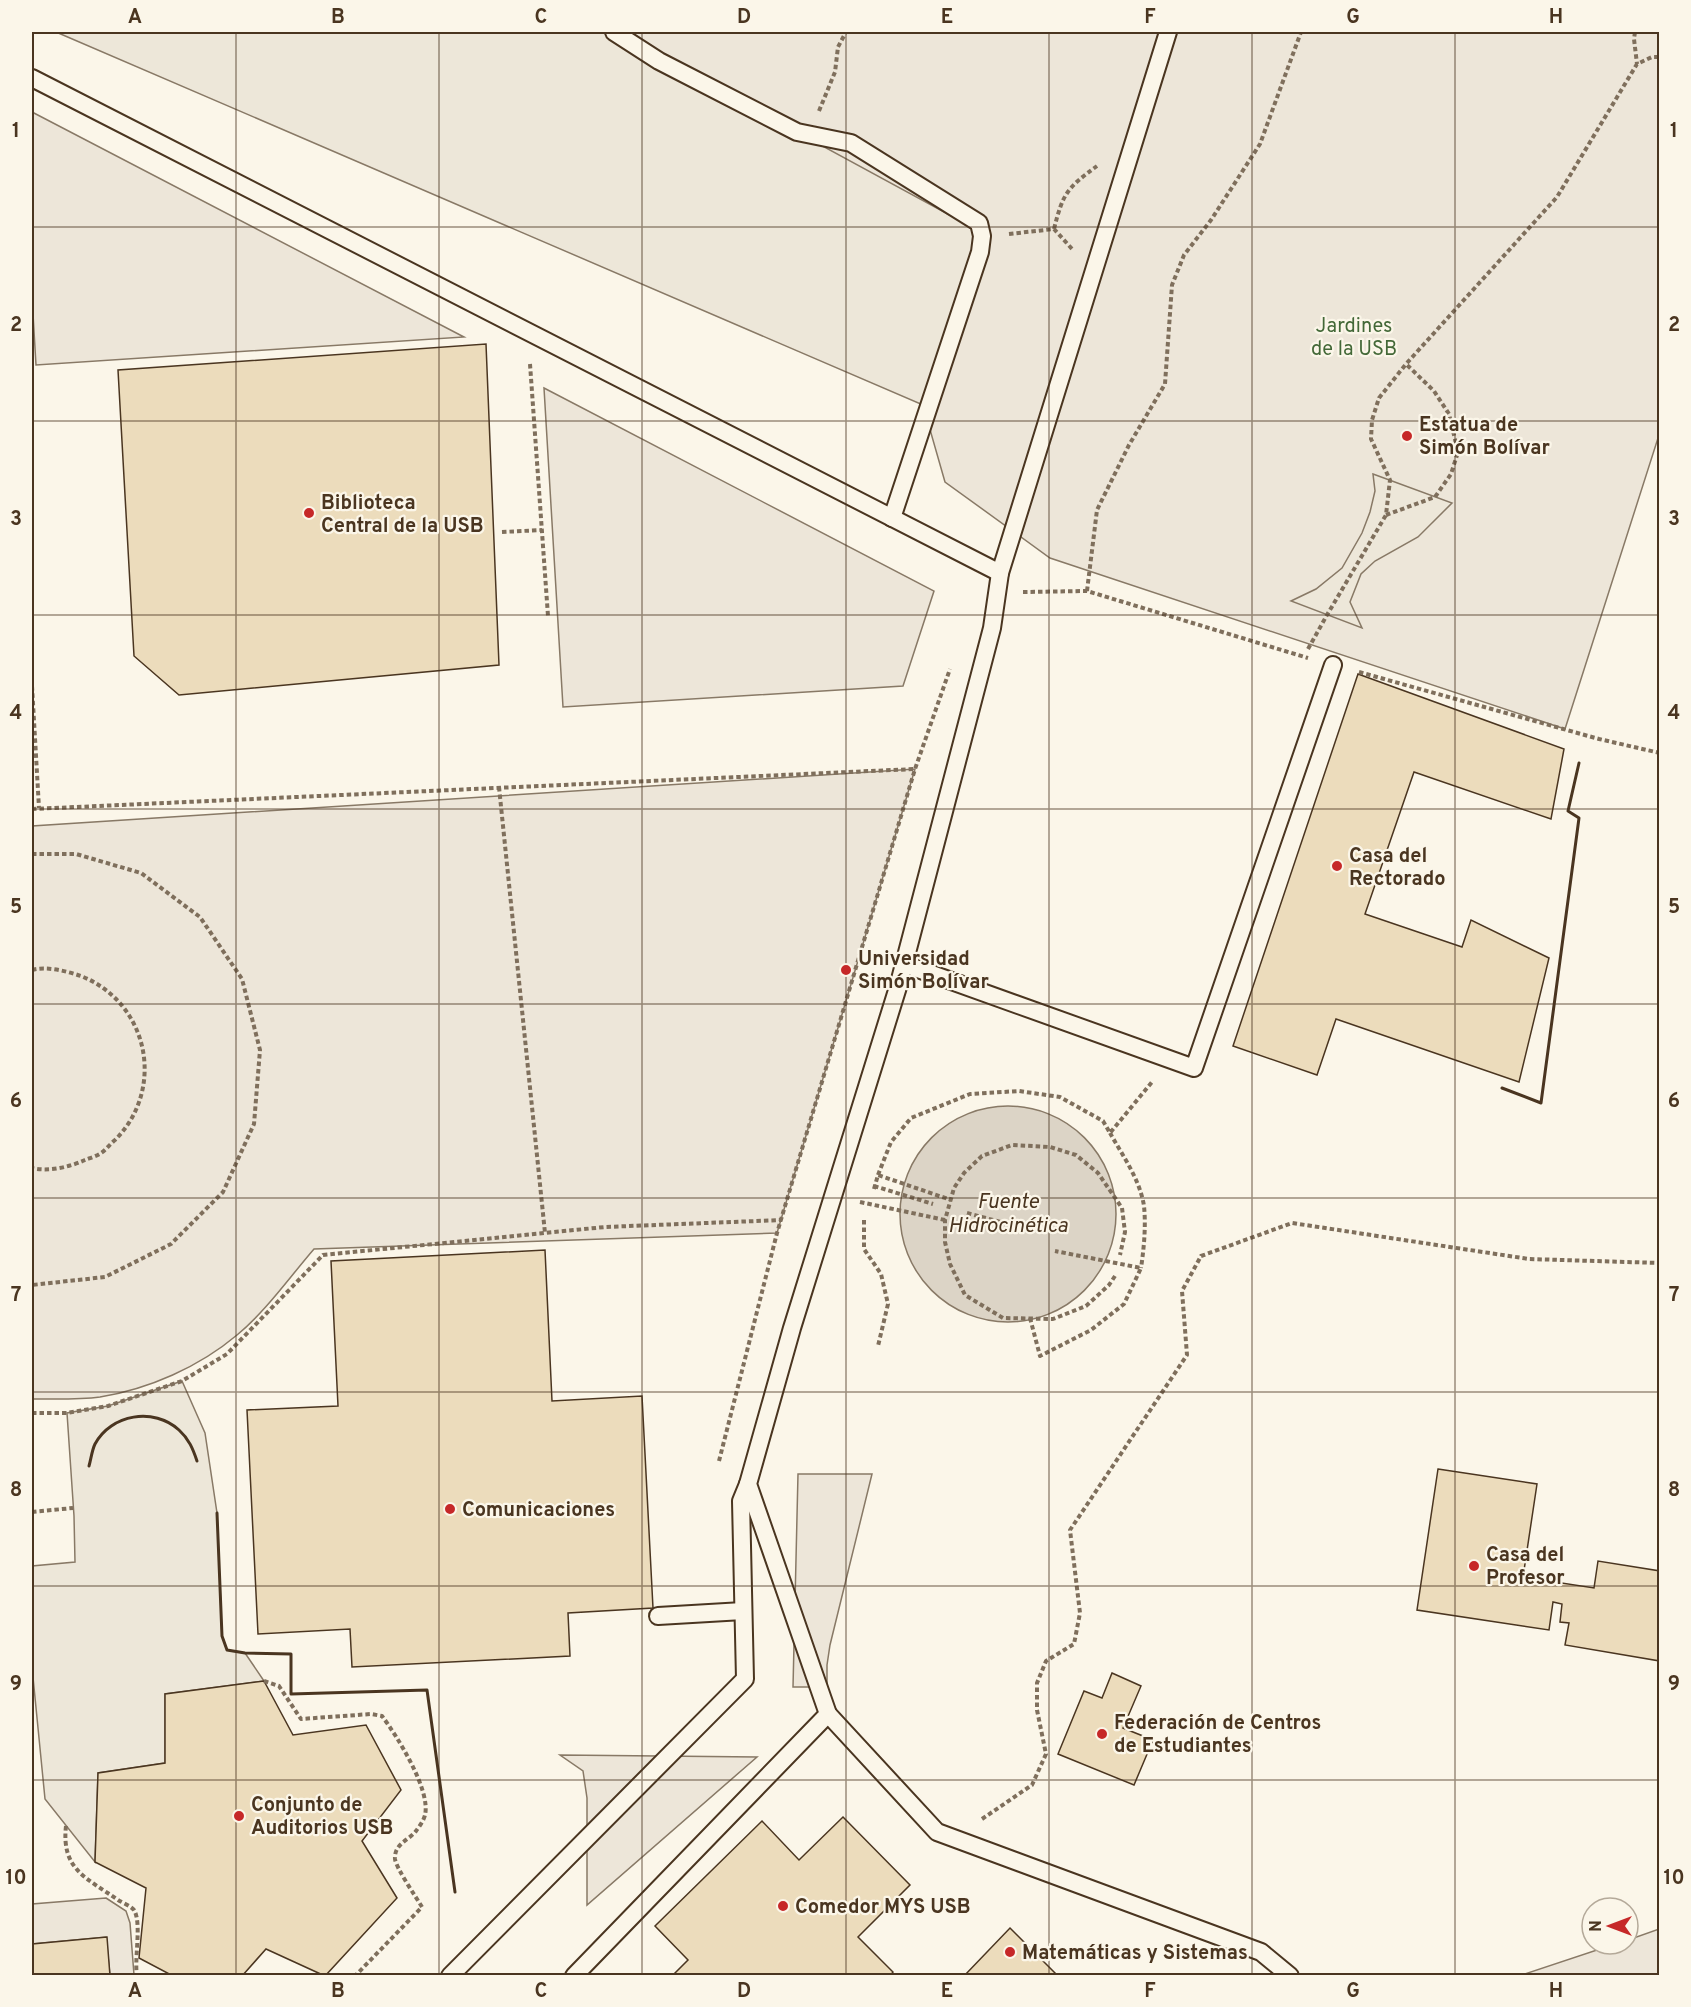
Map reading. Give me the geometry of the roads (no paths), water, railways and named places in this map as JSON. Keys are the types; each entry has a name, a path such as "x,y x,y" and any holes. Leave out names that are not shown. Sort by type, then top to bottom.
{"lane":[{"path":"614,32 659,61 797,132 851,143 979,223 982,236 980,252 892,518"},
{"path":"450,1976 745,1680 741,1501 904,964 992,628 1000,573 1168,32"},
{"path":"32,78 1000,573"},
{"path":"904,964 1194,1068 1333,665"},
{"path":"748,1484 828,1714 937,1832 1261,1952 1290,1976"},
{"path":"658,1616 743,1611"},
{"path":"574,1976 828,1714"}],"water":[{"name":"Fuente Hidrocinética","path":"997,1106 1019,1106 1039,1110 1059,1118 1085,1137 1104,1163 1112,1183 1116,1214 1112,1245 1104,1265 1085,1291 1059,1310 1039,1318 1019,1322 997,1322 977,1318 957,1310 939,1298 924,1283 912,1265 904,1245 900,1225 900,1203 904,1183 912,1163 924,1145 939,1130 957,1118 977,1110"}],"place":[{"name":"Estatua de Simón Bolívar","path":"1407,436"},
{"name":"Biblioteca Central de la USB","path":"309,513"},
{"name":"Casa del Rectorado","path":"1337,866"},
{"name":"Universidad Simón Bolívar","path":"846,970"},
{"name":"Comunicaciones","path":"450,1509"},
{"name":"Casa del Profesor","path":"1474,1566"},
{"name":"Federación de Centros de Estudiantes","path":"1102,1734"},
{"name":"Conjunto de Auditorios USB","path":"239,1816"},
{"name":"Comedor MYS USB","path":"783,1906"},
{"name":"Matemáticas y Sistemas","path":"1010,1952"}],"park label":[{"name":"Jardines de la USB","path":"1354,336"}]}
